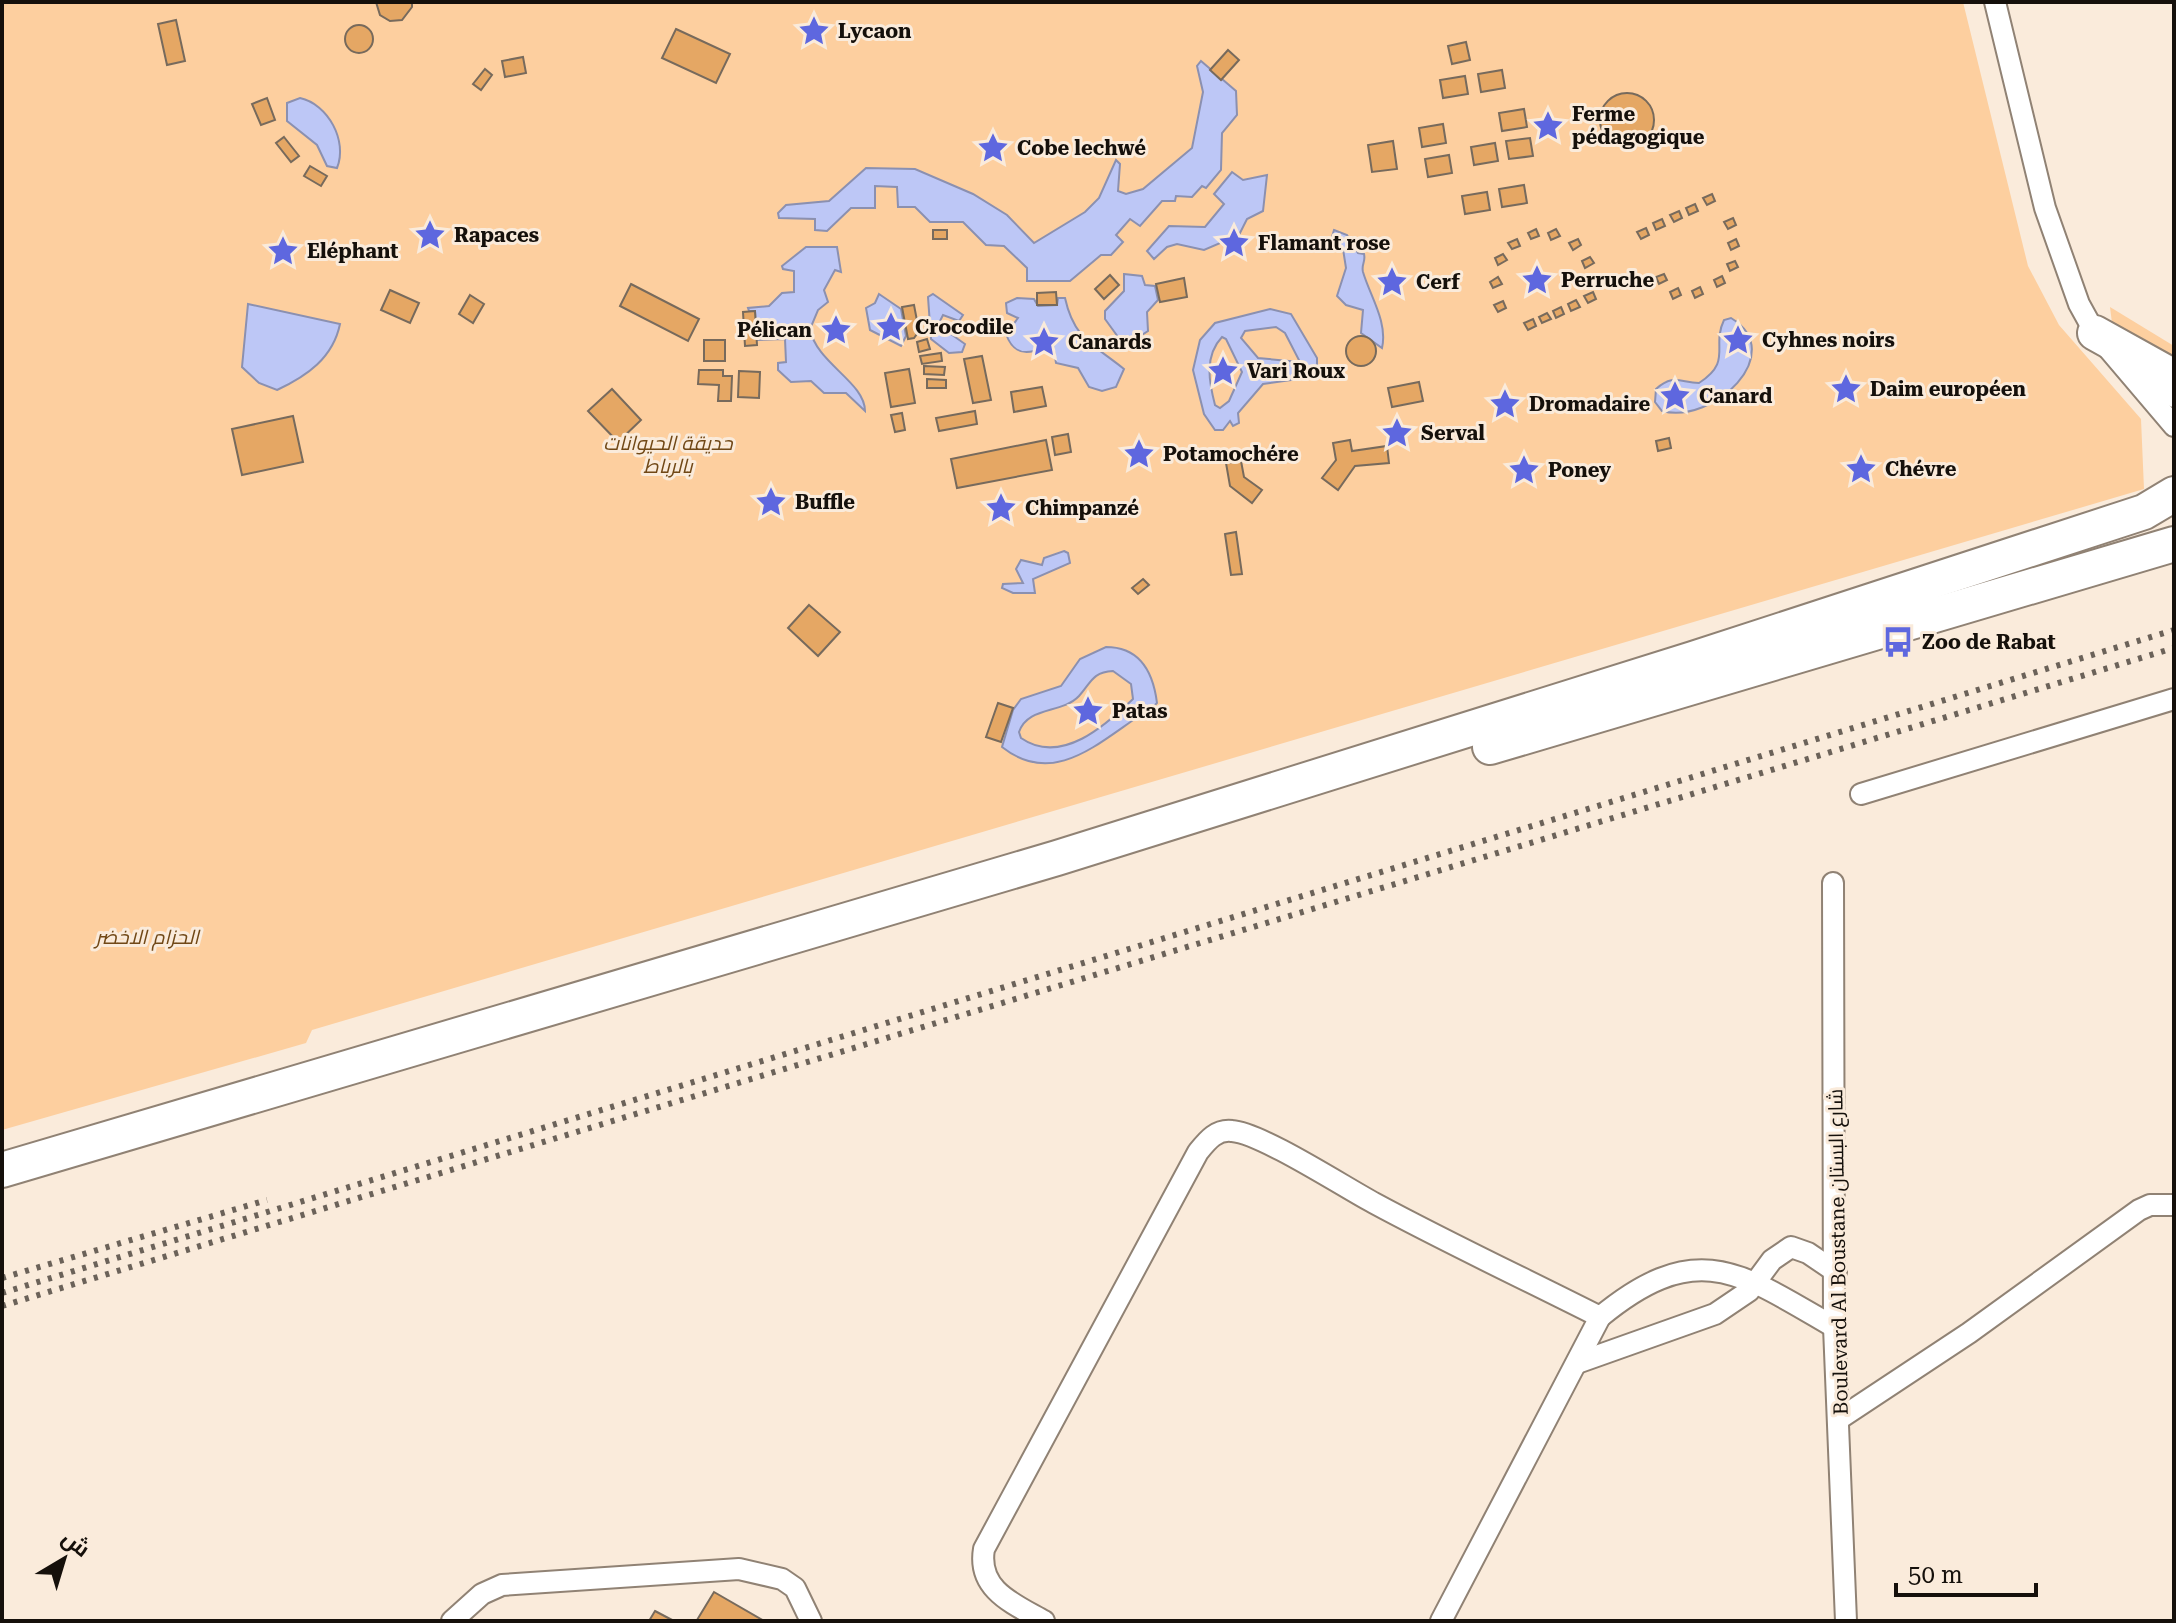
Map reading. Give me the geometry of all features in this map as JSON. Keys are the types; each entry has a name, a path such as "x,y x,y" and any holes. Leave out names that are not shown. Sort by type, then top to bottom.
{"highway":[{"path":"2095,333 2174,377"},
{"path":"2,1170 1072,853 2099,527 2144,512 2174,494"},
{"path":"2045,582 2112,543 2174,518"},
{"path":"2,1189 2174,544"}],"street":[{"path":"1995,2 2054,242 2079,304 2095,333 2174,426"},
{"path":"2123,363 2174,397"},
{"path":"1861,794 2174,699"},
{"name":"Boulevard Al Boustane شارع البستان","path":"1833,883 1834,1327 1846,1621"},
{"path":"1044,1621 989,1585 981,1565 984,1549 1183,1179 1210,1137 1231,1130 1258,1140 1387,1210 1600,1317"},
{"path":"1839,1419 1969,1333 2139,1210 2150,1205 2174,1205"},
{"path":"1577,1363 1715,1314 1758,1282 1772,1260 1791,1247 1808,1253 1836,1272"},
{"path":"1441,1621 1600,1317 1625,1296 1650,1284 1705,1268 1732,1272 1758,1282 1834,1327"},
{"path":"452,1621 482,1594 502,1585 739,1569 782,1579 795,1588 811,1621"}],"green space":[{"name":"حديقة الحيوانات بالرباط","path":"2,2 1963,2 2028,266 2059,325 2141,419 2144,489 312,1030 306,1043 2,1130"},
{"path":"2110,307 2174,346 2174,370 2112,323"}],"water":[{"path":"1201,61 1236,91 1237,115 1222,133 1221,170 1206,188 1202,186 1192,197 1176,196 1175,201 1162,201 1140,226 1130,219 1116,235 1123,242 1111,255 1101,255 1070,281 1027,281 1027,268 1004,246 986,245 963,222 930,222 915,207 898,207 897,187 875,186 875,208 851,208 827,231 815,230 815,219 779,218 778,213 786,205 829,201 866,168 915,169 973,194 1007,215 1034,243 1085,212 1099,198 1116,160 1120,164 1118,191 1126,194 1143,189 1192,148 1203,92 1197,66"},
{"path":"300,98 319,108 333,125 340,147 337,168 327,166 317,145 287,121 287,103"},
{"path":"1232,172 1243,180 1267,175 1263,211 1247,219 1239,235 1204,250 1177,244 1167,247 1154,259 1147,251 1169,226 1205,227 1224,204 1214,194"},
{"path":"1334,230 1347,235 1358,253 1364,254 1363,272 1383,329 1382,348 1361,333 1363,310 1346,305 1337,296 1346,268 1343,249 1331,240"},
{"path":"806,247 837,247 841,272 835,270 824,290 828,302 818,310 810,329 821,352 857,391 865,411 846,393 824,393 811,381 791,382 778,370 778,363 786,362 785,339 757,340 755,311 748,308 769,306 782,293 794,292 794,271 782,266"},
{"path":"1124,274 1142,276 1145,285 1155,286 1158,300 1147,312 1148,331 1134,340 1121,341 1105,319 1105,311 1124,291"},
{"path":"879,294 901,309 906,336 901,346 870,330 866,308 875,303"},
{"path":"933,294 963,315 959,321 943,315 938,325 965,344 962,352 949,353 931,339 928,297"},
{"path":"1017,298 1034,299 1038,306 1057,305 1058,298 1065,298 1079,332 1124,369 1116,387 1102,391 1089,387 1078,368 1056,363 1052,338 1042,329 1034,351 1024,352 1013,347 1006,334 1018,318 1007,313 1006,303"},
{"path":"248,304 340,324 337,336 317,364 299,379 277,390 259,383 242,367"},
{"path":"1270,309 1291,314 1317,358 1317,369 1305,378 1263,384 1238,413 1239,423 1233,426 1230,421 1223,430 1215,430 1204,414 1193,370 1200,340 1215,323","holes":["1276,327 1285,333 1300,362 1258,358 1241,338 1245,331","1222,337 1226,339 1242,372 1229,401 1220,408 1215,405 1211,387 1210,361"]},
{"path":"1731,318 1747,333 1752,349 1748,366 1737,383 1722,397 1702,407 1682,412 1662,411 1655,402 1656,389 1672,380 1699,383 1709,375 1718,361 1724,320"},
{"path":"1064,551 1068,553 1070,563 1033,579 1035,593 1013,593 1002,588 1003,584 1023,583 1016,569 1021,560 1042,565 1044,558"},
{"path":"1106,647 1118,648 1136,656 1148,671 1157,703 1099,744 1062,761 1042,763 1023,759 1002,747 1013,710 1021,699 1061,686 1080,659","holes":["1113,671 1131,684 1133,699 1082,739 1052,747 1036,745 1021,738 1019,732 1030,718 1072,702 1101,674"]}],"building":[{"path":"376,2 412,2 412,7 402,20 390,21 380,15"},
{"path":"176,20 185,61 167,65 158,24"},
{"path":"359,25 369,29 373,39 369,49 359,53 349,49 345,39 349,29"},
{"path":"676,29 730,54 716,83 662,58"},
{"path":"1466,42 1470,60 1452,64 1448,46"},
{"path":"1228,50 1239,60 1221,80 1210,70"},
{"path":"523,57 526,73 505,77 502,61"},
{"path":"485,69 492,75 481,90 473,84"},
{"path":"1502,70 1505,88 1481,92 1478,74"},
{"path":"1465,76 1468,94 1443,98 1440,80"},
{"path":"1627,93 1646,101 1654,120 1646,139 1627,147 1608,139 1600,120 1608,101"},
{"path":"267,98 275,120 261,125 252,104"},
{"path":"1524,109 1527,127 1502,131 1499,113"},
{"path":"1443,124 1446,143 1422,147 1419,128"},
{"path":"284,137 299,156 291,162 276,143"},
{"path":"1530,138 1533,156 1509,159 1506,141"},
{"path":"1393,141 1397,169 1372,172 1368,145"},
{"path":"1495,143 1498,161 1474,165 1471,147"},
{"path":"1449,155 1452,173 1428,177 1425,159"},
{"path":"310,166 327,176 321,186 304,176"},
{"path":"1524,185 1527,203 1502,207 1499,189"},
{"path":"1487,192 1490,210 1465,214 1462,196"},
{"path":"1712,194 1715,201 1707,205 1703,198"},
{"path":"1695,204 1698,211 1689,215 1686,208"},
{"path":"1679,211 1682,218 1674,222 1670,215"},
{"path":"1733,218 1736,225 1728,229 1724,222"},
{"path":"1662,219 1665,226 1656,230 1653,223"},
{"path":"1646,228 1649,235 1641,239 1637,232"},
{"path":"1536,229 1539,236 1531,239 1528,233"},
{"path":"1556,229 1560,236 1551,240 1548,233"},
{"path":"933,230 947,230 947,239 933,239"},
{"path":"1517,239 1520,246 1512,249 1508,243"},
{"path":"1578,239 1581,245 1573,250 1569,243"},
{"path":"1736,239 1739,246 1731,250 1728,243"},
{"path":"1503,254 1507,260 1498,265 1495,258"},
{"path":"1590,257 1594,263 1585,268 1582,261"},
{"path":"1735,261 1738,267 1730,271 1727,264"},
{"path":"1664,274 1667,280 1659,284 1656,277"},
{"path":"1110,275 1119,285 1104,299 1095,289"},
{"path":"1722,276 1725,283 1717,287 1714,280"},
{"path":"1498,277 1502,284 1493,288 1490,282"},
{"path":"1184,278 1187,297 1160,302 1156,284"},
{"path":"631,284 699,319 688,341 620,306"},
{"path":"1700,287 1703,294 1695,298 1692,291"},
{"path":"1678,288 1681,295 1673,299 1670,292"},
{"path":"390,290 419,303 410,323 381,310"},
{"path":"1056,292 1057,305 1037,305 1037,293"},
{"path":"1593,292 1596,299 1588,303 1584,296"},
{"path":"470,295 484,304 473,323 459,314"},
{"path":"1576,300 1580,307 1571,311 1568,304"},
{"path":"1503,301 1506,308 1498,312 1494,305"},
{"path":"914,305 919,331 914,338 908,339 902,307"},
{"path":"1561,307 1564,314 1556,318 1553,311"},
{"path":"755,311 757,345 745,346 743,312"},
{"path":"1547,313 1551,319 1542,323 1539,317"},
{"path":"1533,319 1536,326 1528,330 1524,323"},
{"path":"1361,336 1367,337 1375,345 1375,357 1367,365 1361,366 1355,365 1347,357 1346,351 1347,345 1355,337"},
{"path":"927,339 930,349 919,352 917,342"},
{"path":"704,340 725,340 725,361 704,361"},
{"path":"941,353 942,361 922,364 920,356"},
{"path":"982,356 991,400 973,403 964,359"},
{"path":"924,366 945,367 944,375 924,374"},
{"path":"909,369 915,403 891,407 885,373"},
{"path":"699,370 723,370 723,376 732,376 731,401 718,401 719,385 698,384"},
{"path":"739,371 760,372 759,398 738,397"},
{"path":"927,379 946,380 946,388 927,388"},
{"path":"1419,382 1423,401 1392,407 1388,388"},
{"path":"1042,387 1046,406 1014,412 1011,392"},
{"path":"612,389 641,420 618,442 588,411"},
{"path":"975,411 977,424 939,431 936,418"},
{"path":"902,413 905,430 895,432 891,415"},
{"path":"293,416 303,462 242,475 232,429"},
{"path":"1068,434 1071,452 1055,455 1052,437"},
{"path":"1669,438 1671,448 1658,451 1656,441"},
{"path":"1046,440 1052,470 957,488 951,459"},
{"path":"1350,440 1352,451 1387,446 1389,463 1355,466 1338,490 1322,478 1336,460 1333,443"},
{"path":"1241,461 1244,477 1262,490 1252,503 1230,486 1226,463"},
{"path":"1236,532 1242,574 1231,575 1225,534"},
{"path":"1143,579 1149,585 1138,594 1132,588"},
{"path":"809,605 840,632 818,656 788,628"},
{"path":"998,703 1013,708 1001,742 986,737"},
{"path":"714,1592 764,1621 697,1620"},
{"path":"655,1611 674,1621 649,1621"}],"railway":[{"path":"2,1293 2174,630"},
{"path":"2,1306 2174,648"},
{"path":"2,1278 267,1200"}],"place":[{"name":"Lycaon","path":"814,31"},
{"name":"Ferme pédagogique","path":"1548,126"},
{"name":"Cobe lechwé","path":"993,148"},
{"name":"Rapaces","path":"430,235"},
{"name":"Flamant rose","path":"1234,243"},
{"name":"Eléphant","path":"283,251"},
{"name":"Perruche","path":"1537,280"},
{"name":"Cerf","path":"1392,282"},
{"name":"Crocodile","path":"891,327"},
{"name":"Pélican","path":"836,330"},
{"name":"Cyhnes noirs","path":"1738,340"},
{"name":"Canards","path":"1044,342"},
{"name":"Vari Roux","path":"1223,371"},
{"name":"Daim européen","path":"1846,389"},
{"name":"Canard","path":"1675,396"},
{"name":"Dromadaire","path":"1505,404"},
{"name":"Serval","path":"1397,433"},
{"name":"Potamochére","path":"1139,454"},
{"name":"Chévre","path":"1861,469"},
{"name":"Poney","path":"1524,470"},
{"name":"Buffle","path":"771,502"},
{"name":"Chimpanzé","path":"1001,508"},
{"name":"Zoo de Rabat","path":"1898,642"},
{"name":"Patas","path":"1088,711"}],"park label":[{"name":"الحزام الاخضر","path":"147,937"}]}
